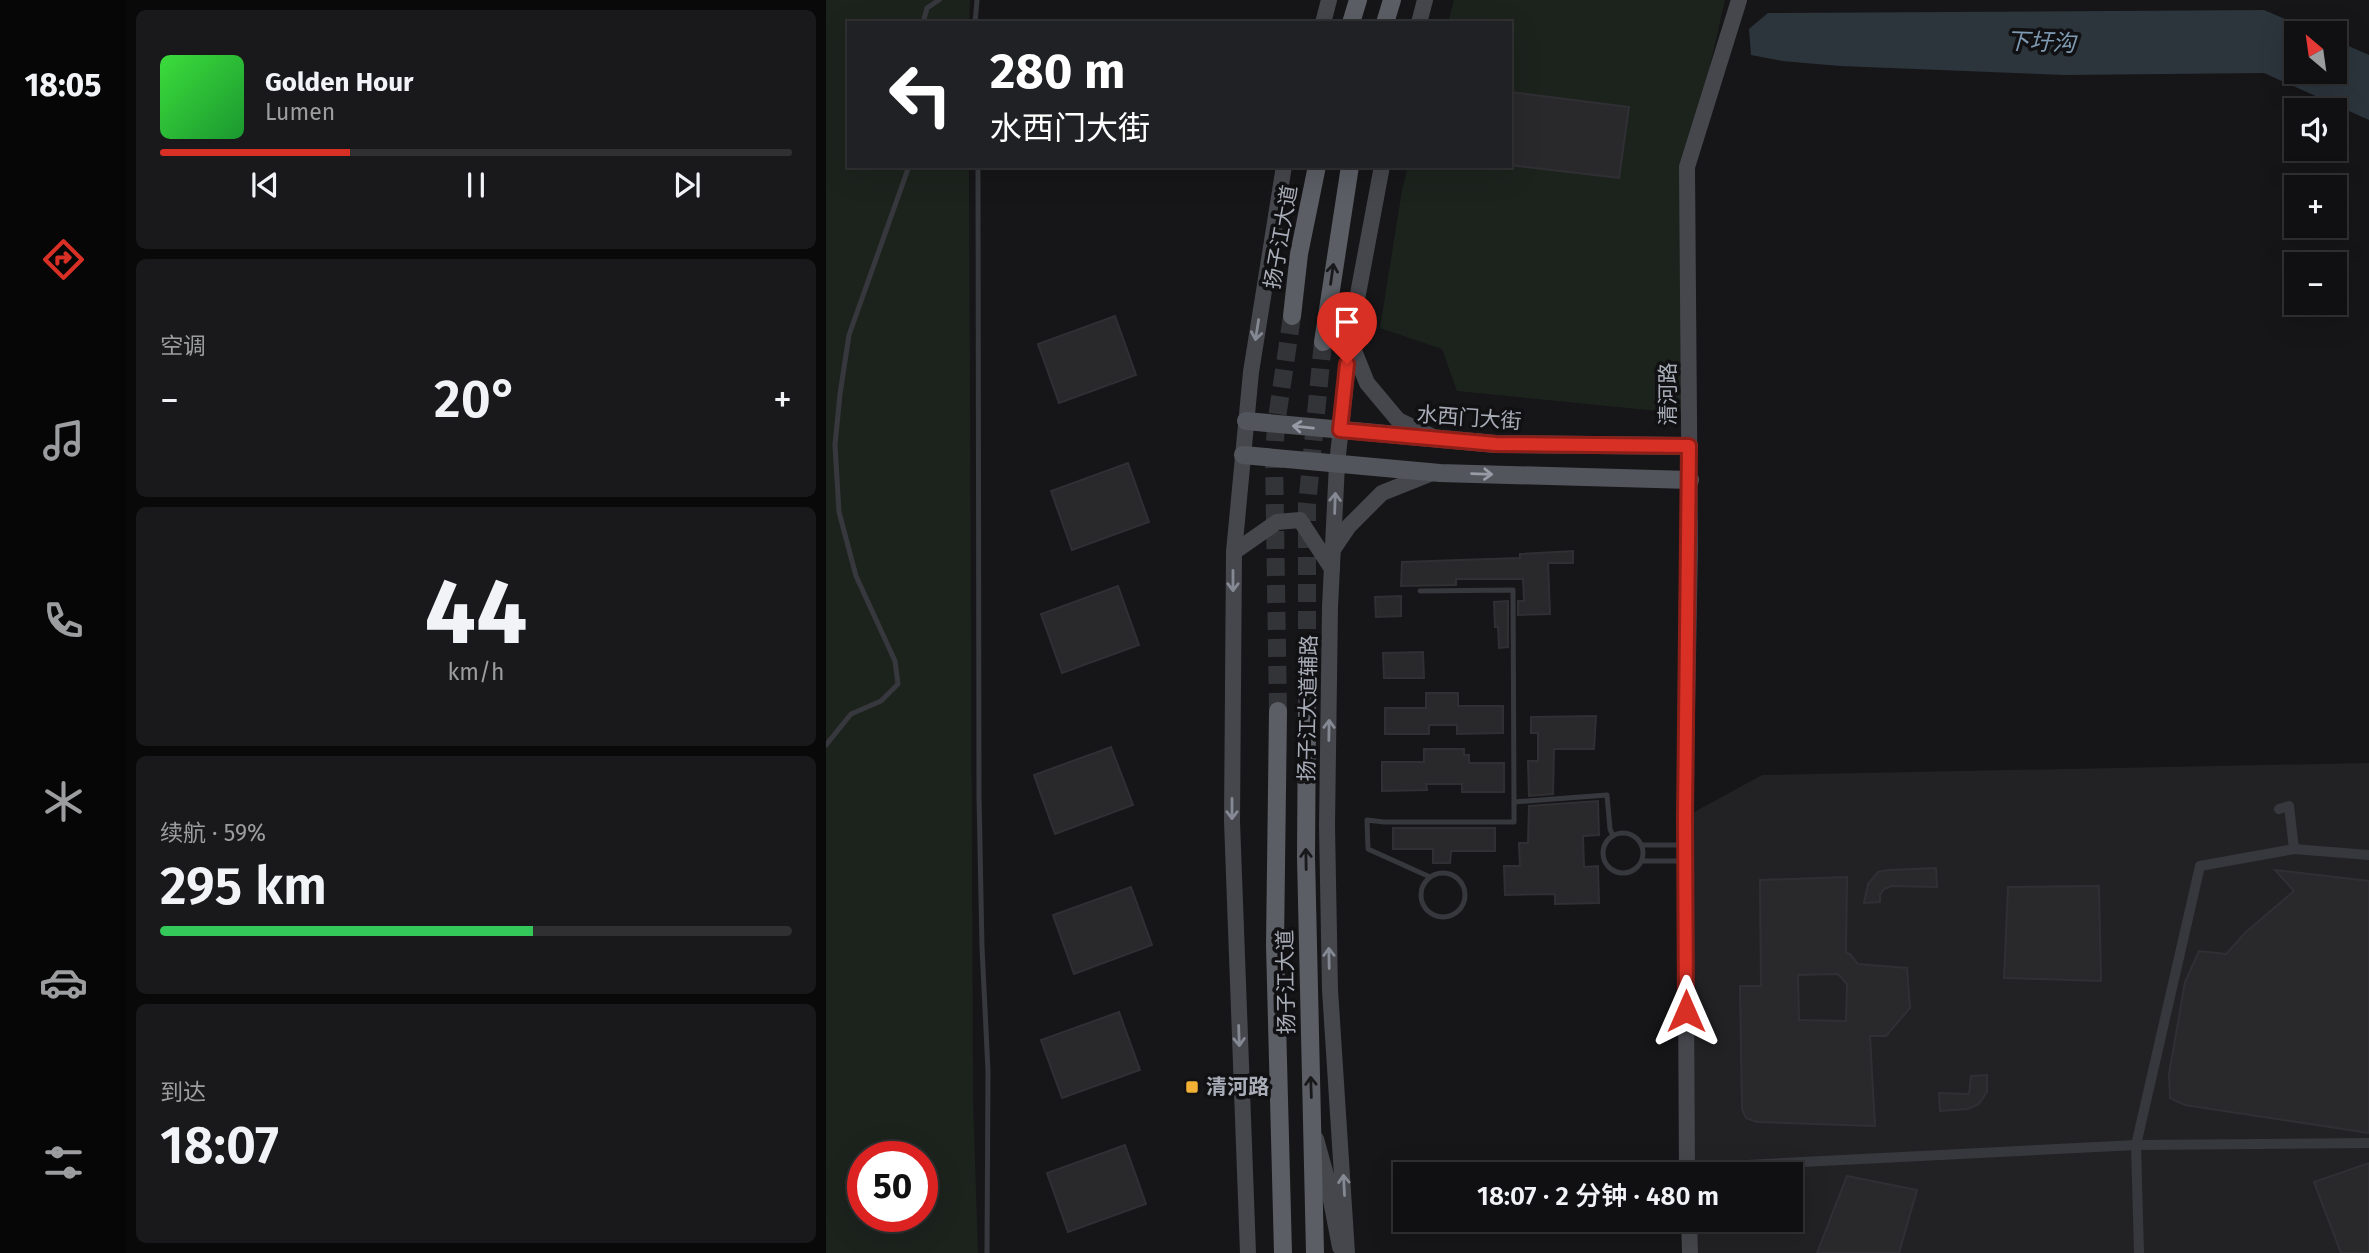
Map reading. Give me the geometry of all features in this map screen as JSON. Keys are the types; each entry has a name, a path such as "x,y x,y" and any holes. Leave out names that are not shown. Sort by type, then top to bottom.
{"highway":[{"path":"1351,21 1356,0"},
{"path":"1386,21 1392,0"},
{"name":"扬子江大道","path":"1292,316 1300,254 1317,168"},
{"path":"1323,342 1350,168"},
{"name":"扬子江大道","path":"1307,710 1306,870 1315,1253"},
{"name":"扬子江大道","path":"1278,711 1275,945 1283,1253"}],"main road":[{"path":"1324,21 1329,0"},
{"path":"1386,21 1397,0"},
{"path":"1420,21 1425,0"},
{"name":"清河路","path":"1687,1162 1686,853 1690,480 1688,167 1739,0"},
{"path":"1248,1253 1231,821 1234,552 1251,372 1284,168"},
{"name":"扬子江大道辅路","path":"1345,1253 1330,990 1327,826 1332,569 1336,464 1350,341 1382,168"},
{"path":"1350,341 1367,383 1398,420 1437,439"},
{"name":"水西门大街","path":"1246,421 1496,444 1689,446"},
{"path":"1243,455 1432,472 1690,480"},
{"path":"1333,550 1349,526 1382,493 1432,472"},
{"path":"1234,552 1277,522 1300,520 1332,569"},
{"path":"1312,1125 1326,1175 1335,1229 1345,1253"},
{"path":"1689,1232 1689,1253"}],"street":[{"path":"2279,809 2289,806 2294,849"},
{"path":"2139,1253 2136,1145 2200,866 2294,849 2369,855"},
{"path":"1803,1164 2136,1145 2369,1143"}],"lane":[{"path":"924,21 927,8 939,0"},
{"path":"975,21 977,0"},
{"path":"826,745 851,714 881,701 898,684 895,661 852,564 839,512 835,444 839,394 849,335 908,168"},
{"path":"978,168 979,796 988,1071 986,1253"},
{"path":"1420,591 1513,590 1514,821 1367,820 1368,849 1430,877 1445,873 1458,879 1463,885 1464,900 1456,912 1443,917 1425,908 1421,894 1430,877"},
{"path":"1514,802 1607,795 1613,836"},
{"path":"1620,834 1633,835 1642,845 1686,853 1642,861 1632,871 1619,873 1605,860 1604,853 1608,841 1620,834"},
{"path":"1642,845 1642,861"}],"shaded area":[{"path":"826,0 970,0 969,21 847,21 847,168 969,168 973,1100 978,1253 826,1253"},
{"path":"1454,0 1725,0 1687,167 1689,414 1457,391 1442,349 1380,328 1408,168 1512,168 1512,21 1449,21"},
{"path":"2369,763 2369,1253 1693,1253 1692,1232 1803,1232 1803,1162 1691,1162 1685,817 1762,775"}],"water":[{"name":"下圩沟","path":"2264,10 2290,21 2284,21 2284,82 2264,73 2065,75 1840,66 1782,61 1751,55 1749,29 1768,13"},
{"path":"2347,45 2369,55 2369,120 2347,110 2347,98 2320,98 2289,84 2347,84"}],"building":[{"path":"1512,92 1629,107 1619,178 1512,165"},
{"path":"1115,316 1136,375 1059,403 1038,344"},
{"path":"1128,463 1149,522 1072,550 1051,491"},
{"path":"1573,551 1573,563 1548,563 1550,614 1518,615 1518,601 1524,601 1523,579 1456,579 1456,585 1401,586 1402,562 1520,558 1520,554"},
{"path":"1118,586 1139,645 1062,673 1041,614"},
{"path":"1401,596 1401,616 1376,617 1375,597"},
{"path":"1508,601 1508,647 1499,648 1494,602"},
{"path":"1423,652 1424,678 1384,678 1383,653"},
{"path":"1426,693 1458,693 1458,706 1503,706 1503,733 1457,734 1457,725 1429,725 1429,734 1385,734 1385,708 1426,708"},
{"path":"1596,716 1594,749 1554,749 1553,794 1529,796 1528,761 1538,761 1538,733 1531,733 1531,717"},
{"path":"1111,747 1133,805 1055,834 1034,775"},
{"path":"1424,749 1464,749 1464,755 1469,755 1469,763 1504,763 1504,792 1462,792 1462,784 1426,784 1427,790 1382,791 1382,762 1424,762"},
{"path":"1598,801 1599,835 1583,836 1584,867 1598,866 1599,903 1555,904 1555,894 1505,895 1504,866 1520,866 1519,843 1528,843 1529,806"},
{"path":"1393,828 1495,828 1495,851 1451,851 1450,863 1433,863 1433,849 1393,849"},
{"path":"1936,868 1937,887 1891,886 1884,889 1880,902 1864,903 1868,884 1878,872"},
{"path":"2275,870 2369,881 2369,1133 2185,1105 2170,1098 2169,1074 2185,982 2199,951 2226,954 2246,932 2294,891"},
{"path":"1847,877 1846,953 1858,964 1907,968 1910,1008 1886,1036 1870,1036 1875,1126 1757,1122 1746,1118 1742,1109 1740,986 1761,986 1760,880","holes":["1838,974 1847,984 1846,1021 1799,1020 1798,975"]},
{"path":"2099,886 2101,981 2004,978 2008,887"},
{"path":"1131,887 1152,945 1074,974 1053,915"},
{"path":"1119,1012 1140,1070 1062,1098 1041,1040"},
{"path":"1987,1075 1987,1092 1979,1104 1968,1109 1940,1111 1939,1093 1969,1094 1971,1076"},
{"path":"1125,1145 1146,1204 1068,1232 1047,1173"},
{"path":"2369,1163 2369,1253 2341,1253 2314,1182"},
{"path":"1847,1176 1917,1190 1899,1253 1817,1253"}],"tunnel":[{"path":"1278,711 1274,458 1276,425 1292,316"},
{"path":"1307,710 1307,505 1323,342"}],"place":[{"name":"清河路","path":"1192,1087"}],"route":[{"path":"1347,364 1340,430 1496,444 1689,446 1686,1011"}]}
